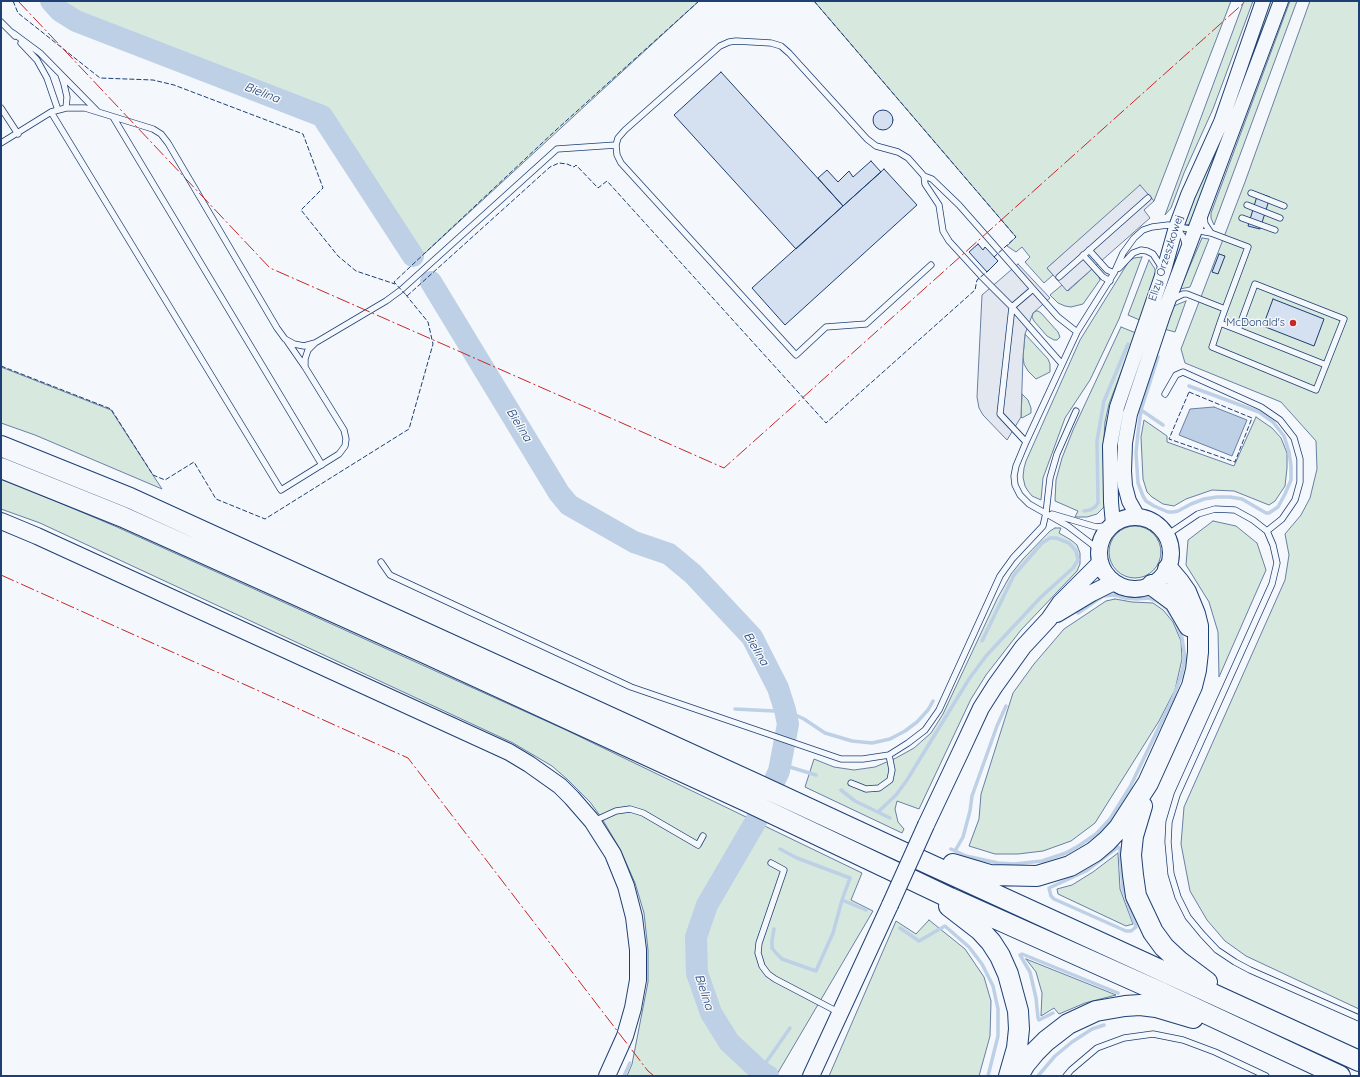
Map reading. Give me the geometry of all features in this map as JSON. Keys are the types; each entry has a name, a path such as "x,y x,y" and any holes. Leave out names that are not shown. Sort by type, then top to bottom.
{"highway":[{"path":"1,446 130,498 754,782 907,854 1359,1061"},
{"path":"1,468 123,517 427,654 776,815 898,874 1160,992 1340,1076"},
{"path":"907,854 990,875 1037,876 1070,866 1094,852 1119,828 1148,783 1192,686 1196,670 1198,626 1195,614 1186,592 1168,569"},
{"path":"1152,585 1168,596 1180,610 1189,627 1198,652"},
{"path":"1148,783 1133,836 1131,855 1136,896 1152,932 1164,947 1195,974 1261,1017"},
{"path":"898,874 951,907 980,930 991,942 1000,956 1008,974 1018,1011 1019,1029 1017,1048 1009,1076"},
{"path":"1018,1076 1035,1052 1046,1041 1068,1024 1096,1011 1140,1005 1156,1007 1253,1035"}],"main road":[{"path":"1138,517 1150,520 1159,526 1167,535 1171,546 1171,558 1168,569 1161,578 1152,585 1133,589 1123,587 1114,582 1106,574 1100,558 1100,544 1105,533 1113,524 1121,519 1138,517"},
{"path":"1,521 44,539 509,752 560,786 592,821 613,854 626,886 634,917 638,950 638,980 633,1008 625,1036 608,1076"},
{"path":"811,1076 926,825 982,708 995,686 1023,647 1100,558"},
{"path":"1048,619 1114,582"}],"street":[{"name":"Elizy Orzeszkowej","path":"1113,524 1110,446 1117,407 1164,270 1176,227 1188,195 1221,122 1263,1"},
{"name":"Elizy Orzeszkowej","path":"1138,517 1129,501 1125,486 1124,471 1125,444 1132,407 1168,303 1281,1"}],"lane":[{"path":"1,22 37,60 47,78 58,110"},
{"path":"13,34 40,53 97,111"},
{"path":"931,266 866,324 826,327 796,355 621,163 617,155 616,145 618,138 625,130 720,46 736,41 771,42 781,46 867,139 876,146 898,152 908,158 924,176 932,179 959,205 1058,317 1077,332"},
{"path":"60,73 67,97 66,108"},
{"path":"1,108 18,134"},
{"path":"1,143 18,134 51,112 66,108 85,108 97,111 153,129 161,134 168,143 273,321 305,367 344,430 346,439 345,446 339,454 281,490 51,112"},
{"path":"113,117 322,465"},
{"path":"305,367 305,359 308,350 315,343 386,301 401,290 557,149 616,145"},
{"path":"924,176 925,184 939,205 943,230 949,241 1012,307 1062,364"},
{"path":"1211,233 1205,224 1204,214 1212,184"},
{"path":"1251,194 1284,206"},
{"path":"1100,558 1094,546 1068,526 1029,504 1020,495 1015,485 1014,476 1016,466 1077,332 1110,281 1123,253 1134,238 1148,228 1168,222 1177,213 1188,195"},
{"path":"1059,277 1148,198"},
{"path":"1247,206 1280,218"},
{"path":"1242,218 1275,230"},
{"path":"1160,225 1168,225 1211,233 1248,247 1212,347 1316,390 1344,319 1255,284 1238,330"},
{"path":"1176,227 1184,239 1186,254"},
{"path":"1089,250 1108,270 1114,273"},
{"path":"1114,273 1131,254 1141,250 1154,254 1164,270"},
{"path":"1084,255 1103,277 1110,281"},
{"path":"1026,442 1000,414 1012,307 1033,289"},
{"path":"1168,303 1183,294 1225,309"},
{"path":"1220,323 1326,365"},
{"path":"285,339 294,344 304,346 315,343"},
{"path":"1165,394 1176,375 1183,372 1261,407 1280,420 1294,438 1300,459 1300,482 1295,500 1282,519 1267,531"},
{"path":"381,562 390,575 632,688 841,759 863,760 889,755 925,730 939,710 1000,576 1013,558 1043,526 1050,478 1057,454 1076,411"},
{"path":"1167,535 1198,514 1215,509 1235,510 1253,520 1267,531 1273,545 1277,562 1272,584 1177,795 1170,822 1168,842 1171,874 1178,897 1188,917 1217,950 1250,970 1359,1018"},
{"path":"1046,513 1096,526 1113,524"},
{"path":"852,783 866,789 880,788 890,780 892,770 889,755"},
{"path":"592,821 616,811 630,809 643,813 698,846 703,836"},
{"path":"771,864 784,870 759,944 758,952 762,966 768,974 775,979 840,1013"},
{"path":"1066,1076 1097,1048 1124,1038 1153,1034 1183,1040 1215,1052 1266,1076"}],"shaded area":[{"path":"59,1 699,1 424,254 321,110 90,20 62,5"},
{"path":"814,1 1231,1 1154,201 1140,186 1047,268 1053,275 1044,283 1025,262 1030,257 1022,247 1016,252 1007,246 1016,237"},
{"path":"1244,1 1253,1 1213,109 1184,173 1171,208 1165,215"},
{"path":"1267,1 1274,1 1192,224 1184,225"},
{"path":"1290,1 1297,1 1214,225 1211,218 1211,213"},
{"path":"1310,1 1359,1 1359,1009 1246,956 1225,941 1207,920 1190,891 1181,844 1184,807 1285,580 1289,555 1285,534 1301,515 1310,498 1317,469 1316,441 1281,402 1185,363 1181,349 1245,182"},
{"path":"1140,185 1154,201 1144,210 1150,218 1067,291 1047,268"},
{"path":"1202,238 1209,239 1190,287 1180,289"},
{"path":"1142,257 1119,319 1090,380 1065,418 1043,478 1041,500 1032,496 1025,486 1023,477 1026,461 1080,340 1129,261 1134,258"},
{"path":"1149,260 1155,269 1155,276 1142,321 1128,315"},
{"path":"1018,264 1050,298 1033,313 1025,334 1021,417 1007,440 983,415 979,408 977,397 982,295"},
{"path":"1092,269 1100,280 1083,304 1071,307 1065,306 1058,303 1050,295 1062,285 1068,291"},
{"path":"1186,301 1175,332 1164,329 1171,309"},
{"path":"1036,311 1041,313 1058,332 1060,337 1057,340 1047,336 1034,321 1032,317 1033,313"},
{"path":"1121,327 1136,333 1109,404 1105,422 1103,453 1104,507 1097,514 1087,517 1075,517 1078,511 1055,501 1056,480 1062,458 1073,430"},
{"path":"1025,334 1048,359 1050,364 1050,372 1036,379 1028,371 1024,364 1023,357"},
{"path":"1,367 111,410 162,489 35,435 1,423"},
{"path":"1022,394 1028,400 1031,413 1022,418 1021,417"},
{"path":"1256,417 1272,428 1281,438 1287,453 1285,486 1275,501 1269,505 1234,491 1212,490 1186,499 1174,506 1163,504 1147,492 1143,479 1141,437 1144,420 1167,436 1167,442 1234,466"},
{"path":"1,478 117,527 566,730 862,873 851,900 873,911 776,1076 627,1076 632,1064 648,982 648,950 644,913 635,883 620,849 601,817 590,802 552,766 513,743 40,523 1,509"},
{"path":"1213,521 1236,526 1257,543 1266,570 1219,677 1218,632 1209,602 1186,565 1188,540"},
{"path":"1135,526 1145,528 1153,534 1159,542 1161,552 1159,562 1153,570 1145,576 1135,578 1125,576 1117,570 1111,562 1109,552 1111,542 1117,534 1125,528"},
{"path":"1055,528 1061,528 1059,533 1077,545 1080,553 1080,564 1077,571 1021,630 986,675 971,699 919,809 897,801 895,809 898,822 904,829 902,833 805,787 814,759 834,767 854,770 875,767 914,748 931,733 943,714 997,599 1011,574 1023,559 1050,531"},
{"path":"1115,599 1132,602 1153,603 1163,610 1173,622 1181,641 1182,659 1175,690 1159,721 1095,823 1071,841 1043,851 1018,854 995,854 969,846 979,819 981,794 1013,693 1034,664 1064,629 1106,601"},
{"path":"1118,853 1120,889 1133,924 1126,926 1058,894 1057,889 1072,885 1093,872"},
{"path":"929,920 965,949 984,977 991,1001 990,1036 979,1076 829,1076 896,921 916,934"},
{"path":"1026,959 1116,995 1085,1003 1059,1014 1054,1008 1041,1016 1042,993 1036,972"}],"water":[{"path":"1214,407 1247,420 1232,456 1179,435 1190,409"}],"building":[{"path":"721,72 843,206 796,249 674,115"},
{"path":"883,110 890,113 893,120 890,127 883,130 876,127 873,120 876,113"},
{"path":"871,161 881,172 843,206 818,178 827,170 838,182 849,171 853,177"},
{"path":"884,169 917,205 785,325 752,288"},
{"path":"1258,193 1270,197 1260,229 1248,226"},
{"path":"978,244 983,250 985,247 998,261 987,272 969,252"},
{"path":"1219,254 1225,256 1218,274 1212,272"},
{"path":"1273,299 1324,319 1314,346 1263,326"}],"waterway":[{"name":"Bielina","path":"51,1 60,11 76,21 322,116 413,256"},
{"name":"Bielina","path":"431,282 559,493 569,505 634,542 669,554 693,574 752,637 778,688 788,724 779,771 756,821 707,905 696,937 697,973 711,1013 729,1042 760,1071 768,1076"},
{"path":"1084,511 1090,510 1098,503 1097,441 1104,401 1128,344"},
{"path":"1158,357 1141,410 1136,453 1138,483 1146,501 1168,512 1178,511 1204,499 1217,497 1242,499 1266,513 1269,513 1278,507 1291,480 1289,452 1284,436 1273,422 1259,412 1189,386"},
{"path":"1141,410 1163,425"},
{"path":"878,812 896,795 907,780 969,679 986,656 1041,597 1073,568 1078,560 1076,551 1069,543 1056,538 1050,538 1042,543 1014,575 982,641"},
{"path":"951,849 966,856 998,863 1014,864 1042,861 1066,853 1096,834 1110,819 1130,787 1173,698 1181,676 1185,658 1182,638 1176,622 1167,609 1157,601 1149,598 1137,599 1115,595 1103,596 1078,613"},
{"path":"735,709 774,711 785,710 804,719 825,733 852,741 872,743 890,739 905,731 917,722 928,710 933,701"},
{"path":"955,851 963,837 970,811 972,796 997,726 1006,706"},
{"path":"780,764 816,775"},
{"path":"841,790 855,801 890,818"},
{"path":"1118,847 1120,849 1123,889 1136,927 1131,931 1126,931 1054,899 1051,896 1049,888 1086,871 1118,847"},
{"path":"774,929 772,948 776,953 782,959 816,971 833,933 850,878 797,858 780,849"},
{"path":"842,900 866,910"},
{"path":"900,928 919,941 945,926 969,947 982,964 993,986 998,1009 998,1036 988,1076"},
{"path":"1053,1013 1039,1020 1030,972 1020,955 1022,954 1118,993"},
{"path":"1038,1076 1055,1056 1072,1042 1092,1029 1104,1025"},
{"path":"760,1071 790,1028"},
{"path":"624,1076 630,1063"}],"fence":[{"path":"13,1 18,13 100,78 153,80 174,85 303,134 323,188 301,210 338,256 356,271 395,284"},
{"path":"699,1 556,130 394,282 407,296 550,167 559,163 574,167 576,165 598,188 607,181 826,423 975,290 977,280 989,270"},
{"path":"814,1 1016,237 994,257 996,259"},
{"path":"1,366 111,409 153,475 165,480 194,462 216,499 265,519 409,429 433,344 428,322 406,295"},
{"path":"1189,392 1252,418 1235,462 1169,439 1189,392"}],"power":[{"path":"18,1 270,268 724,468 1246,1"},
{"path":"1,575 408,758 648,1071 654,1076"}],"place":[{"name":"McDonald's","path":"1293,323"}]}
